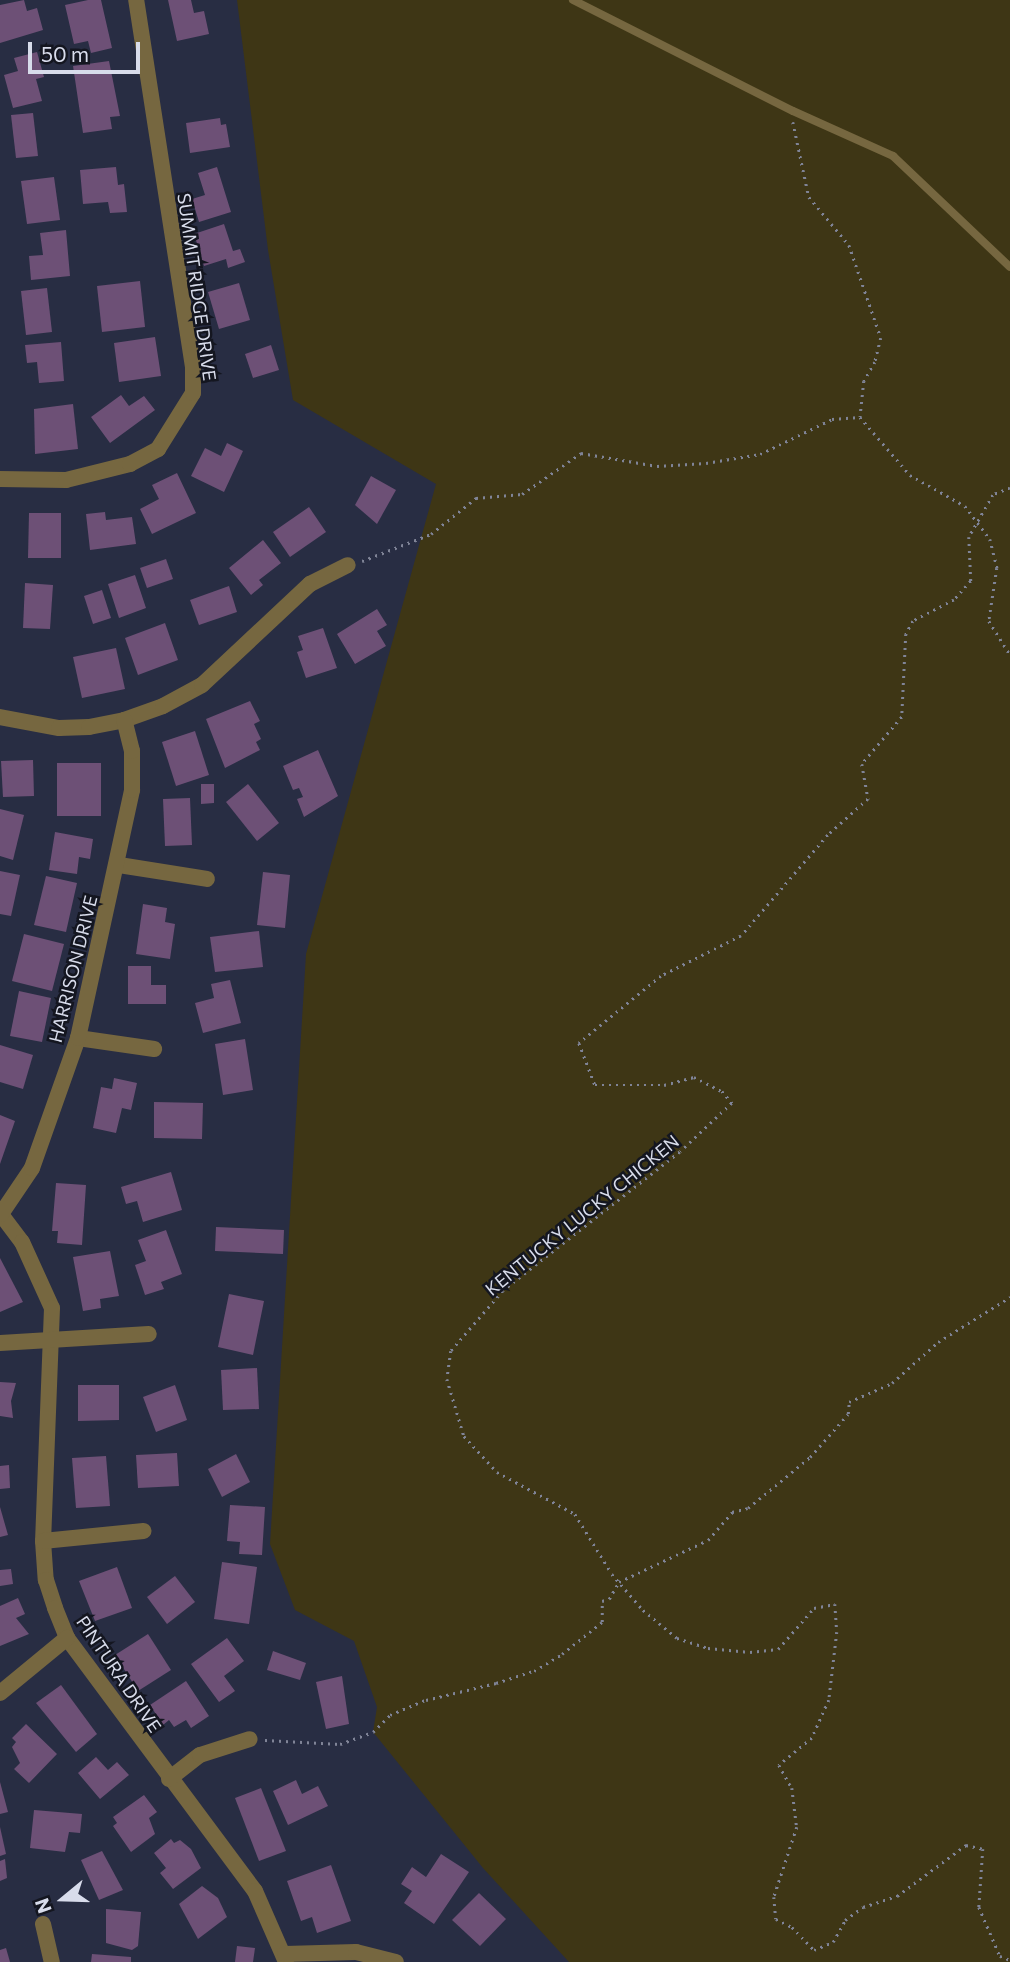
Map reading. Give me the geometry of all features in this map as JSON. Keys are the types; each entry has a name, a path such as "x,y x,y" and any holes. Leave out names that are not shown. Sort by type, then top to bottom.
{"street":[{"name":"SUMMIT RIDGE DRIVE","path":"0,479 66,480 130,464 158,449 192,393 193,367 136,0"},
{"path":"0,717 59,728 124,720 190,694 310,584 348,565"},
{"name":"HARRISON DRIVE","path":"0,1213 32,1168 78,1038 118,865 132,790 132,751 124,720"},
{"path":"118,865 206,879"},
{"path":"78,1038 154,1049"},
{"name":"PINTURA DRIVE","path":"0,1213 41,1278 52,1308 43,1541 46,1580 67,1638 254,1891 285,1958"},
{"path":"0,1343 149,1334"},
{"path":"43,1541 144,1531"},
{"path":"0,1693 67,1638"},
{"path":"169,1779 200,1755 250,1739"},
{"path":"43,1924 52,1962"},
{"path":"285,1958 356,1952 396,1962"}],"lane":[{"path":"573,0 793,111 892,156 1010,267"}],"path":[{"path":"793,111 809,197 849,245 881,338 876,362 863,382 860,417 910,475 965,506 990,539 997,568 989,621 1010,654"},
{"path":"348,565 381,557 431,534 476,498 522,494 581,453 657,466 706,463 760,454 832,419 860,417"},
{"name":"KENTUCKY LUCKY CHICKEN","path":"1010,488 993,495 969,537 971,581 954,600 913,621 906,634 902,717 862,764 868,799 828,835 741,936 661,976 579,1043 595,1085 664,1085 694,1077 722,1091 732,1103 680,1152 503,1291 451,1351 447,1379 464,1436 497,1472 575,1514 619,1582 677,1638 708,1648 750,1652 778,1649 814,1608 835,1604 837,1632 829,1700 812,1738 779,1765 792,1788 797,1827 774,1897 776,1919 792,1927 814,1950 832,1942 845,1920 863,1907 897,1896 966,1845 982,1849 979,1907 1000,1956 1010,1960"},
{"path":"250,1739 340,1744 373,1732 390,1714 426,1700 534,1671 602,1622 602,1601 609,1599 619,1582 640,1576 656,1561 708,1540 732,1513 748,1508 810,1457 848,1415 849,1402 892,1382 938,1342 1010,1297"}],"sand":[{"path":"237,0 1010,0 1010,1962 569,1962 483,1868 373,1732 377,1707 354,1641 295,1610 270,1544 306,954 436,484 293,400 268,250"}],"building":[{"path":"24,0 27,11 37,8 43,30 0,43 0,5"},
{"path":"101,0 112,48 91,53 88,41 74,44 65,5"},
{"path":"168,0 191,0 194,13 204,11 209,34 177,41"},
{"path":"37,52 44,77 36,79 42,101 13,108 4,75 18,71 14,58"},
{"path":"109,61 120,116 110,117 112,129 83,133 73,66"},
{"path":"33,113 38,156 16,158 11,115"},
{"path":"220,118 221,125 226,124 230,147 190,153 186,123"},
{"path":"116,167 118,185 124,184 127,212 110,213 108,202 83,204 80,170"},
{"path":"217,167 231,212 199,222 192,199 205,195 198,173"},
{"path":"54,177 60,220 27,224 21,181"},
{"path":"224,224 233,251 240,249 245,262 228,268 226,259 204,266 194,234"},
{"path":"66,230 70,276 31,280 29,256 43,255 40,233"},
{"path":"140,281 145,327 102,332 97,286"},
{"path":"239,283 250,320 219,329 208,292"},
{"path":"47,288 52,332 26,335 21,291"},
{"path":"155,337 161,376 119,382 114,343"},
{"path":"61,342 64,381 39,383 37,362 27,363 25,345"},
{"path":"271,345 279,370 253,378 245,354"},
{"path":"121,395 129,406 144,396 155,410 110,443 91,417"},
{"path":"73,404 78,449 35,454 34,409"},
{"path":"227,443 243,451 224,492 191,476 205,448 221,456"},
{"path":"177,473 196,513 152,534 140,509 159,499 152,485"},
{"path":"371,476 396,490 377,524 355,505"},
{"path":"309,507 326,532 290,557 273,532"},
{"path":"105,512 106,520 132,517 136,544 90,550 86,514"},
{"path":"29,513 61,513 61,558 28,558"},
{"path":"263,540 281,563 259,580 263,585 251,595 229,568"},
{"path":"166,559 173,579 147,588 140,568"},
{"path":"135,575 146,608 119,618 108,584"},
{"path":"25,583 53,585 50,629 23,628"},
{"path":"229,586 237,612 199,625 190,600"},
{"path":"102,590 111,618 93,624 84,596"},
{"path":"377,609 387,625 377,631 386,646 355,664 337,634"},
{"path":"165,623 178,660 138,675 125,638"},
{"path":"323,628 337,668 306,678 297,652 303,650 298,636"},
{"path":"116,648 125,689 82,698 73,657"},
{"path":"250,701 260,721 254,724 261,739 256,742 260,750 225,768 206,719"},
{"path":"195,731 209,775 176,786 162,742"},
{"path":"318,750 338,796 304,817 297,799 303,797 299,788 293,790 283,766"},
{"path":"33,760 34,796 3,797 1,761"},
{"path":"57,763 101,763 101,816 57,816"},
{"path":"201,784 214,784 214,803 201,804"},
{"path":"248,784 279,823 257,841 226,802"},
{"path":"190,798 192,845 165,846 163,799"},
{"path":"0,809 24,815 13,860 0,856"},
{"path":"55,832 93,839 90,859 79,857 77,874 49,870"},
{"path":"0,871 20,875 11,916 0,914"},
{"path":"263,872 290,875 285,928 257,925"},
{"path":"46,876 77,883 66,932 34,925"},
{"path":"143,904 167,908 165,922 175,924 170,959 136,954"},
{"path":"259,931 263,967 215,972 210,937"},
{"path":"24,934 64,944 52,991 12,981"},
{"path":"128,966 151,966 151,985 166,985 166,1004 128,1004"},
{"path":"230,980 241,1023 203,1033 195,1003 214,998 211,984"},
{"path":"19,991 51,998 42,1042 10,1036"},
{"path":"245,1039 253,1090 223,1095 215,1044"},
{"path":"0,1045 33,1055 23,1089 0,1082"},
{"path":"114,1078 137,1083 131,1110 122,1108 116,1133 93,1128 101,1087 112,1089"},
{"path":"154,1102 203,1103 202,1139 154,1138"},
{"path":"0,1115 15,1121 0,1164"},
{"path":"171,1172 182,1210 143,1222 137,1201 126,1204 121,1187"},
{"path":"56,1183 86,1185 82,1245 57,1243 58,1231 52,1231"},
{"path":"216,1227 284,1230 283,1254 215,1251"},
{"path":"166,1230 182,1274 161,1282 164,1289 145,1295 135,1265 146,1261 138,1240"},
{"path":"110,1251 119,1296 100,1299 101,1308 83,1311 73,1257"},
{"path":"0,1258 23,1302 0,1312"},
{"path":"229,1294 264,1301 253,1355 218,1347"},
{"path":"257,1368 259,1409 223,1410 221,1370"},
{"path":"0,1382 16,1383 11,1401 13,1418 0,1416"},
{"path":"78,1385 119,1385 119,1420 78,1421"},
{"path":"175,1385 187,1420 156,1432 143,1397"},
{"path":"177,1453 179,1486 138,1488 136,1455"},
{"path":"236,1454 250,1482 222,1497 208,1469"},
{"path":"106,1456 110,1506 76,1508 72,1458"},
{"path":"9,1465 10,1488 0,1489 0,1466"},
{"path":"230,1505 265,1507 262,1555 239,1554 240,1542 227,1541"},
{"path":"0,1507 8,1535 0,1537"},
{"path":"222,1562 257,1567 249,1624 214,1619"},
{"path":"117,1567 132,1608 95,1621 79,1581"},
{"path":"11,1569 13,1584 0,1586 0,1570"},
{"path":"175,1576 195,1602 167,1624 147,1597"},
{"path":"18,1598 25,1614 16,1618 29,1634 0,1646 0,1606"},
{"path":"148,1634 171,1670 138,1691 115,1655"},
{"path":"227,1638 244,1661 224,1676 235,1691 219,1702 191,1664"},
{"path":"273,1651 306,1663 300,1680 267,1670"},
{"path":"342,1676 349,1724 326,1729 316,1682"},
{"path":"186,1681 209,1716 191,1728 186,1720 174,1727 169,1720 163,1725 150,1705"},
{"path":"61,1685 97,1734 76,1752 36,1703"},
{"path":"26,1724 57,1754 29,1783 14,1769 20,1763 12,1747 16,1742 12,1738"},
{"path":"96,1757 108,1770 117,1762 129,1775 100,1799 78,1773"},
{"path":"296,1780 302,1794 318,1786 328,1806 288,1825 273,1791"},
{"path":"0,1782 8,1812 0,1814"},
{"path":"261,1788 286,1851 259,1861 235,1798"},
{"path":"144,1795 157,1812 149,1818 155,1834 131,1852 113,1826 117,1823 113,1817"},
{"path":"34,1810 82,1814 80,1833 69,1832 65,1852 30,1848"},
{"path":"0,1827 6,1854 0,1856"},
{"path":"171,1839 174,1843 180,1840 191,1849 201,1868 173,1889 160,1873 166,1868 154,1853"},
{"path":"102,1851 123,1890 99,1900 81,1860"},
{"path":"441,1854 469,1872 434,1924 404,1903 412,1891 401,1884 412,1867 426,1877"},
{"path":"5,1859 7,1878 0,1881 0,1861"},
{"path":"331,1865 351,1921 317,1933 312,1917 301,1921 287,1881"},
{"path":"202,1886 218,1898 227,1917 198,1939 179,1904"},
{"path":"479,1893 506,1919 480,1946 452,1920"},
{"path":"106,1909 141,1912 138,1946 132,1950 106,1943"},
{"path":"237,1946 255,1948 253,1962 235,1962"},
{"path":"6,1948 10,1962 0,1962 0,1950"},
{"path":"92,1954 131,1957 131,1962 91,1962"}]}
